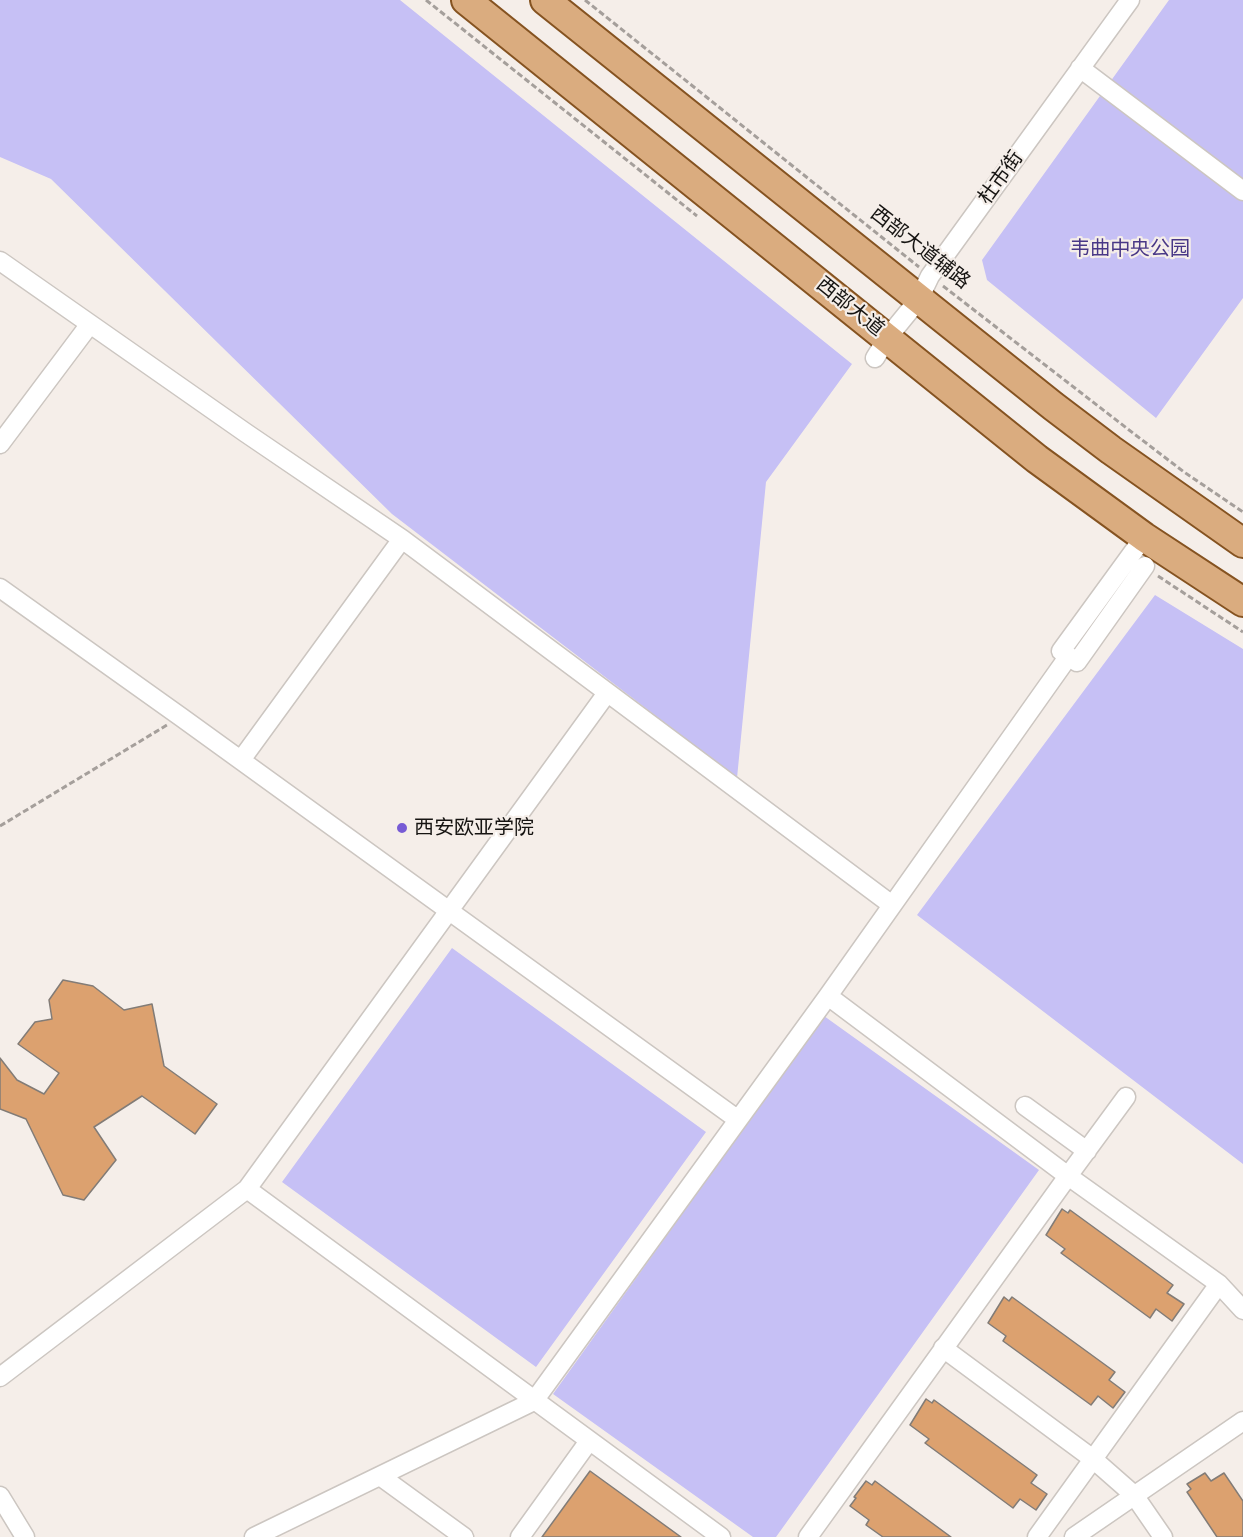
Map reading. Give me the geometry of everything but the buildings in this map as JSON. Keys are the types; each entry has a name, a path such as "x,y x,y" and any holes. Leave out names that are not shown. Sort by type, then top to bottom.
{"main road":[{"name":"西部大道","path":"466,0 882,348 1144,537 1243,602"},
{"path":"545,0 924,287 1111,450 1243,543"}],"street":[{"name":"杜市街","path":"882,348 1130,0"},
{"path":"1080,68 1243,191"},
{"path":"0,261 402,539 892,905"},
{"path":"0,444 90,324"},
{"path":"1144,537 1061,651 1077,662 1145,566"},
{"path":"241,760 402,539"},
{"path":"0,588 737,1119"},
{"path":"254,1537 534,1401 828,996 1068,657"},
{"path":"0,1377 247,1189 608,693"},
{"path":"828,996 1068,1176 1219,1284 1243,1310"},
{"path":"808,1537 1126,1097"},
{"path":"1025,1106 1087,1151"},
{"path":"247,1189 721,1537"},
{"path":"1037,1537 1219,1284"},
{"path":"943,1348 1093,1459 1134,1495 1163,1537"},
{"path":"1074,1537 1243,1421"},
{"path":"520,1537 589,1441"},
{"path":"380,1476 464,1537"},
{"path":"0,1496 25,1537"}],"path":[{"name":"西部大道辅路","path":"585,0 924,287 1243,512"},
{"path":"0,826 182,717"}],"green space":[{"path":"0,0 400,0 852,364 766,482 737,778 392,514 51,179 0,157"},
{"name":"韦曲中央公园","path":"1169,0 1243,0 1243,298 1156,418 987,280 982,260"},
{"path":"1155,595 1243,649 1243,1164 917,915"},
{"path":"452,948 706,1132 536,1367 282,1182"},
{"path":"824,1016 1039,1170 776,1537 753,1537 553,1394"}],"place":[{"name":"西安欧亚学院","path":"402,828"}]}
